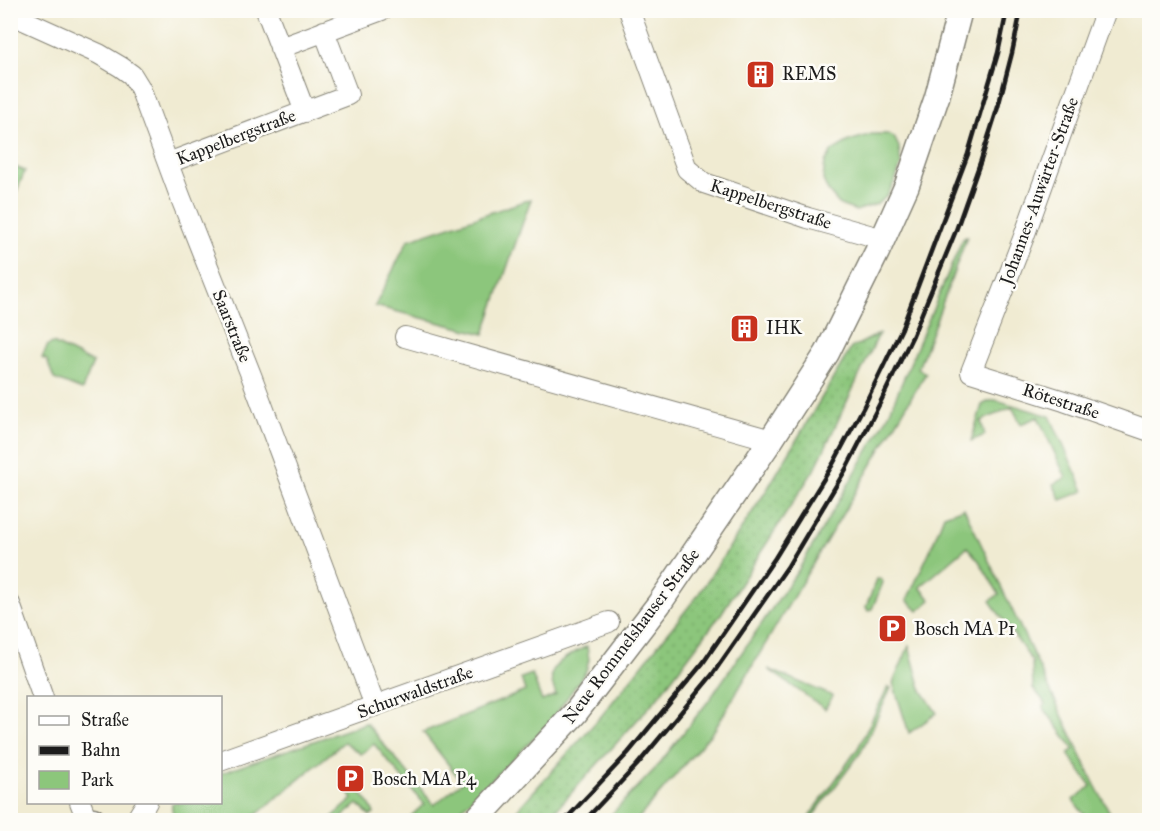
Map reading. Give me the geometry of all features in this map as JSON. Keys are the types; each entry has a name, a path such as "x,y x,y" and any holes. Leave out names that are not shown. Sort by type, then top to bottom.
{"street":[{"name":"Kappelbergstraße","path":"266,10 304,112"},
{"path":"280,48 382,10"},
{"name":"Kappelbergstraße","path":"629,10 687,169 704,183 808,218 883,239"},
{"name":"Neue Rommelshauser Straße","path":"476,820 576,712 659,604 771,440 827,352 907,185 943,76 960,10"},
{"name":"Johannes-Auwärter-Straße","path":"971,372 1023,239 1106,10"},
{"name":"Saarstraße","path":"10,14 99,54 132,75 140,88 375,706"},
{"name":"Kappelbergstraße","path":"168,163 348,95 324,32"},
{"path":"405,337 771,440"},
{"name":"Rötestraße","path":"971,372 1149,431"},
{"path":"10,604 43,696"},
{"name":"Schurwaldstraße","path":"222,760 609,622"},
{"path":"81,804 85,820 93,820"},
{"path":"136,820 146,804"}],"green space":[{"path":"872,134 887,134 894,137 899,147 901,165 887,196 877,204 856,211 840,205 828,191 823,180 825,162 832,151 849,141"},
{"path":"10,165 25,171 13,200 11,199"},
{"path":"531,199 484,334 375,306 408,240"},
{"path":"967,237 918,369 926,373 715,729 637,820 606,820 654,770 710,699 799,569 887,418 963,238"},
{"path":"879,334 816,467 721,614 658,697 547,820 508,820 602,715 698,595 768,488 851,348"},
{"path":"53,343 93,363 82,390 54,379 47,360 42,358 48,345"},
{"path":"996,400 1050,416 1084,491 1061,500 1053,484 1066,478 1038,417 1021,424 1012,407 981,421 985,435 971,441 982,405"},
{"path":"964,508 1095,785 1114,820 1088,820 1073,800 1091,786 1068,754 1074,749 1043,707 1046,704 1033,688 1032,661 990,601 999,594 979,561 967,547 920,587 931,600 918,611 907,600 944,515"},
{"path":"877,579 883,582 872,609 868,611 866,607"},
{"path":"587,646 589,660 586,671 549,724 450,820 415,820 411,816 424,804 374,744 361,754 344,742 250,820 177,820 173,814 172,804 222,804 222,773 366,723 434,805 462,782 423,732 525,691 521,678 532,674 542,701 556,695 552,675 558,664 569,655"},
{"path":"909,646 921,689 937,713 909,733 893,683"},
{"path":"768,669 833,696 825,709"},
{"path":"888,687 891,688 861,752 810,820 807,820 858,748"},
{"path":"350,785 364,797 374,814 370,816 358,804 339,820 329,820 353,799 345,788"}],"railway":[{"path":"565,820 628,753 703,663 775,558 833,464 902,328 968,154 998,53 1007,10"},
{"path":"585,820 637,765 712,675 788,566 846,469 913,335 955,233 998,107 1021,10"}],"place":[{"name":"REMS","path":"761,74"},
{"name":"IHK","path":"745,328"},
{"name":"Bosch MA P1","path":"893,629"},
{"name":"Bosch MA P4","path":"351,779"}]}
